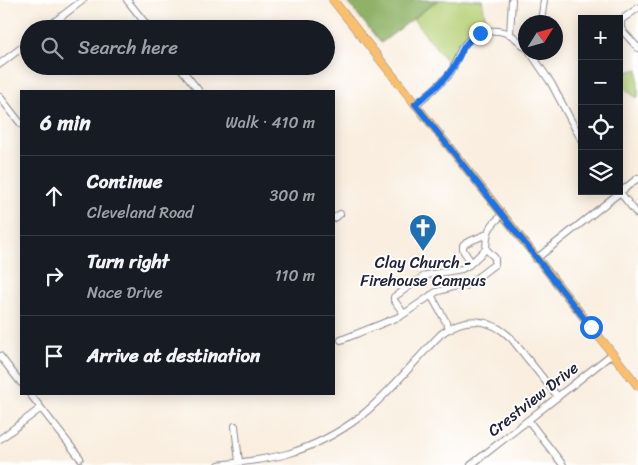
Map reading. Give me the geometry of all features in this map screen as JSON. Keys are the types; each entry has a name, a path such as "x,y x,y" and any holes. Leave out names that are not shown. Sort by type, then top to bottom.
{"main road":[{"path":"333,0 638,386"}],"street":[{"path":"57,20 83,0"},
{"path":"128,0 143,20"},
{"path":"510,34 512,0"},
{"path":"543,15 544,0"},
{"path":"638,8 622,20 621,29 638,48"},
{"path":"415,104 450,73 463,47 474,36 486,31 496,31 510,34 518,41"},
{"path":"0,64 20,49"},
{"path":"536,60 551,83 578,133"},
{"path":"186,75 198,90"},
{"path":"0,97 20,123"},
{"path":"623,189 638,178"},
{"path":"536,259 615,195"},
{"path":"621,195 638,215"},
{"path":"335,217 340,214"},
{"path":"404,314 394,300 394,297 426,275 462,269 486,248 487,232 502,215"},
{"path":"471,262 463,250 463,246 487,234"},
{"path":"341,340 404,314 436,292 456,286 466,286 495,264 495,258 486,248"},
{"path":"431,295 450,328"},
{"path":"219,465 286,454 322,440 340,430 360,417 384,395 441,334 462,323 478,321 498,327 512,338 558,397"},
{"name":"Crestview Drive","path":"471,465 612,354"},
{"path":"0,356 20,382"},
{"path":"31,395 80,458"},
{"path":"0,439 41,408"},
{"path":"528,420 563,465"},
{"path":"236,426 239,462"}],"green space":[{"path":"346,0 438,0 381,43"},
{"path":"438,0 482,0 487,26 474,32 464,41 450,65 413,19"},
{"path":"638,69 638,97 625,88 623,73"}],"place":[{"name":"Clay Church - Firehouse Campus","path":"423,252"}],"route":[{"path":"480,33 463,47 450,73 415,104 591,327"}]}
